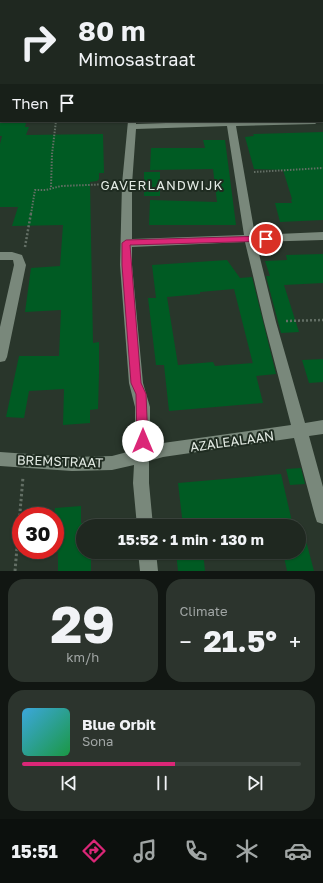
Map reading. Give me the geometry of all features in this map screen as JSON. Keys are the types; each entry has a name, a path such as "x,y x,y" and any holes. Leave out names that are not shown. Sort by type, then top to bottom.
{"street":[{"path":"144,519 141,483 143,427 141,394 136,383 126,265 127,184 132,124 231,122 250,239 270,322 323,516"},
{"path":"126,243 323,236"},
{"path":"0,256 12,256 18,258 20,266 0,357"},
{"name":"AZALEALAAN","path":"142,455 163,450 323,427"},
{"name":"BREMSTRAAT","path":"0,459 72,464 112,463 142,455"},
{"path":"148,559 149,571"}],"path":[{"path":"51,187 52,154 56,122"},
{"path":"239,173 323,168"},
{"path":"18,258 24,253 35,190 46,190 51,187 127,184"},
{"path":"270,322 323,320"},
{"path":"14,571 24,460"}],"building":[{"path":"0,122 26,123 25,127 29,127 26,135 103,134 104,173 99,173 99,179 97,181 90,182 93,343 99,342 99,374 98,409 90,410 90,423 63,425 64,389 29,391 24,418 6,417 19,356 59,356 61,310 25,312 31,268 60,266 63,225 12,226 18,207 0,207 0,144 2,136 0,136"},
{"path":"323,132 323,220 280,222 275,203 292,203 283,170 254,169 245,137 254,136 253,134"},
{"path":"203,140 225,140 236,225 149,225 150,200 217,202 213,169 150,170 151,148 205,148"},
{"path":"144,172 160,172 160,196 144,196"},
{"path":"323,254 323,283 284,285 299,332 281,333 266,276 270,276 265,261 287,260 286,255"},
{"path":"227,260 240,278 252,277 276,374 256,376 263,403 169,411 164,365 156,365 148,298 156,298 152,265","holes":["234,289 253,363 215,366 213,362 178,365 167,297"]},
{"path":"323,359 323,382 309,383 302,360"},
{"path":"301,468 305,484 290,485 286,469"},
{"path":"281,474 291,519 182,519 178,483"},
{"path":"81,506 81,519 76,519 76,559 91,559 91,571 58,571 58,559 64,559 64,507"},
{"path":"306,541 314,571 287,571 284,559 306,559"},
{"path":"177,559 204,559 205,571 178,571"}],"district":[{"name":"GAVERLANDWIJK","path":"162,185"}],"route":[{"path":"143,441 141,394 136,383 126,265 126,243 266,239"}]}
